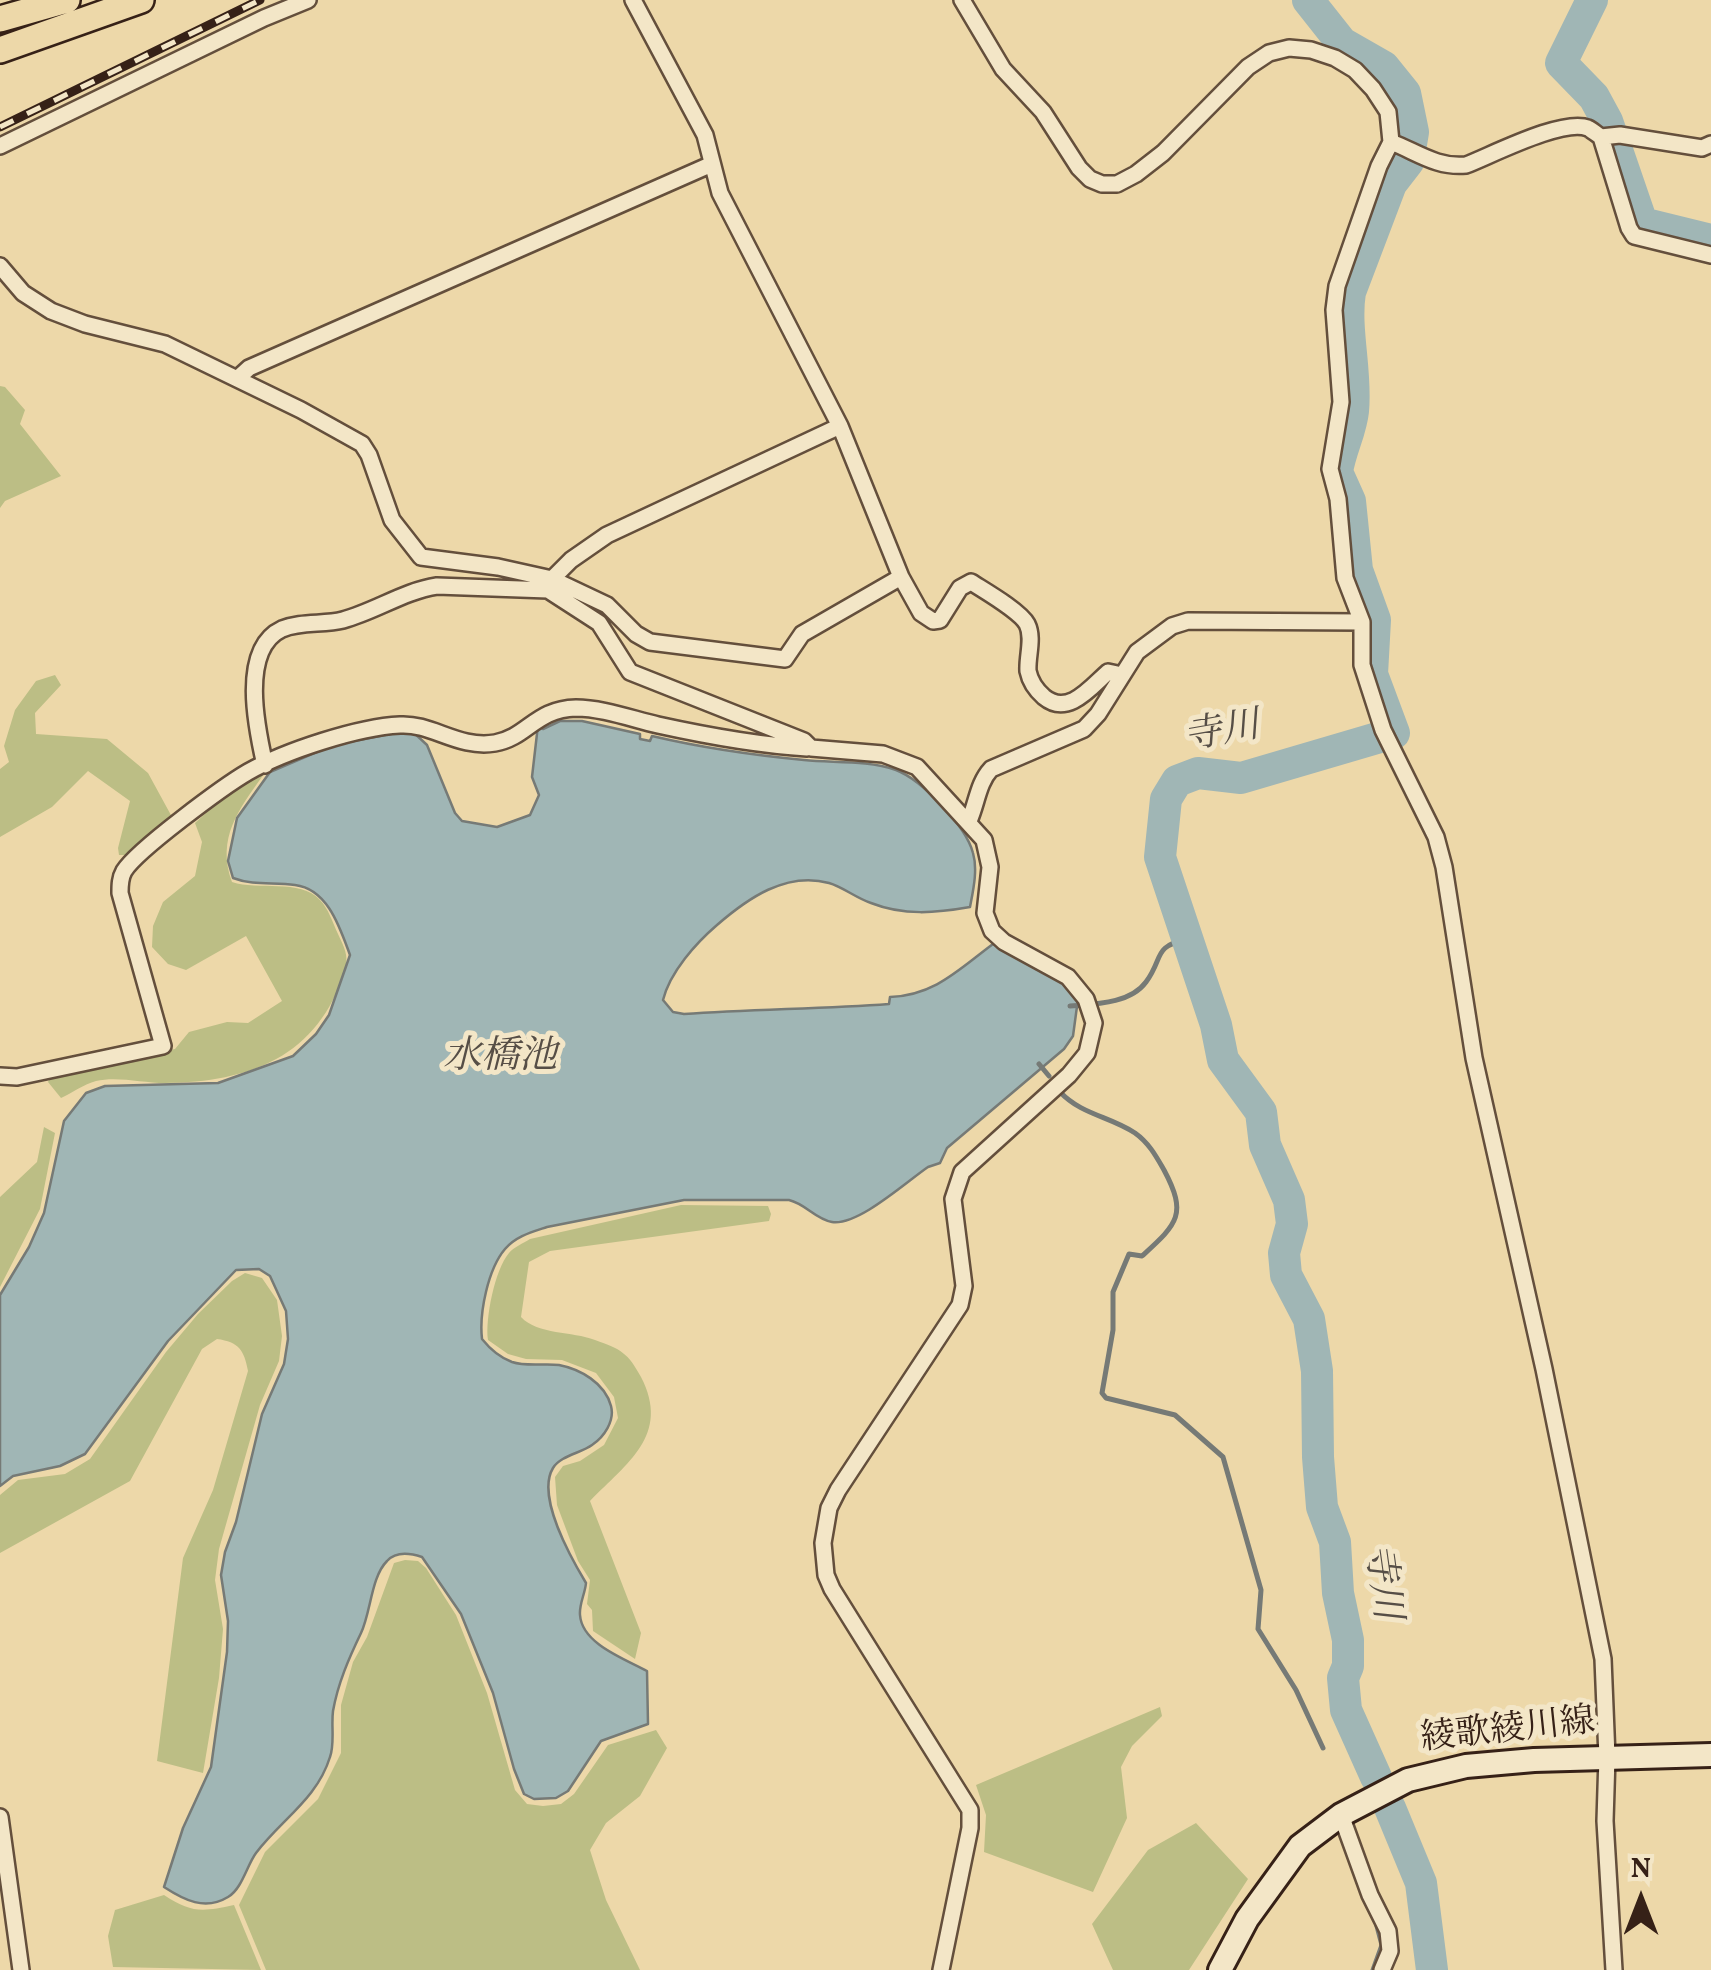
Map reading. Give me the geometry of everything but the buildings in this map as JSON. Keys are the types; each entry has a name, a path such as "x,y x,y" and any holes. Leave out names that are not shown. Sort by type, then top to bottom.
{"highway":[{"path":"0,20 67,0"},
{"path":"0,50 142,0"}],"main road":[{"name":"綾歌綾川線","path":"1220,1970 1246,1919 1300,1846 1341,1815 1408,1780 1466,1766 1711,1755"}],"street":[{"path":"0,146 308,0"},
{"path":"633,0 705,136 720,193 840,426 901,577 921,613 933,621 940,620 960,588 971,582 1021,618 1030,636 1028,673 1034,687 1047,700 1059,704 1074,702 1108,672 1122,674"},
{"path":"962,0 1003,69 1043,112 1079,168 1102,184 1117,184 1136,174 1163,153 1248,68 1269,53 1290,48 1323,54 1355,70 1373,88 1388,112 1403,147 1441,165 1466,165 1554,130 1576,126 1610,136 1702,148 1711,144"},
{"path":"1610,136 1634,236 1711,255"},
{"path":"1403,147 1379,166 1342,273 1334,310 1341,402 1330,469 1338,500 1345,578 1362,622 1362,665 1385,735 1436,837 1444,868 1474,1058 1544,1369 1603,1659 1614,1970"},
{"path":"238,378 249,368 712,164"},
{"path":"0,266 23,292 51,310 85,324 165,344 362,444 392,520 421,556 498,567 607,605 636,634 650,642 784,660 802,634 901,577"},
{"path":"550,585 571,560 607,535 840,426"},
{"path":"265,765 254,711 256,679 258,661 274,634 285,628 343,620 421,588 437,586 550,585 598,623 630,672 804,741 811,748"},
{"path":"969,820 978,803 982,778 991,769 1084,729 1149,639 1172,626 1188,621 1362,622"},
{"path":"0,1076 17,1076 163,1046 120,893 125,869 249,772 334,738 410,724 471,744 495,743 513,738 554,710 581,708 728,741 900,758 917,767 984,840 988,853 985,912 992,930 1004,942 1068,977 1088,1006 1094,1023 1087,1053 1069,1075 962,1172 952,1217 964,1286 960,1305 838,1490 826,1522 823,1560 838,1603 970,1810 970,1828 941,1970"},
{"path":"1341,1815 1388,1931 1390,1951 1382,1970"},
{"path":"0,1817 20,1970"}],"green space":[{"path":"0,386 25,410 20,424 61,476 5,501 0,508"},
{"path":"55,675 61,685 35,713 36,734 107,739 148,773 172,817 129,855 119,855 118,848 130,801 88,771 52,807 0,837 0,769 9,762 4,746 15,710 36,681"},
{"path":"264,774 239,812 229,838 232,882 301,889 323,903 346,955 345,970 333,1000 299,1044 252,1070 196,1081 96,1081 61,1098 48,1082 52,1074 175,1049 189,1032 227,1022 248,1023 282,1001 246,936 186,970 168,964 152,947 153,926 163,902 195,876 202,842 195,823 229,792"},
{"path":"44,1127 55,1133 40,1209 0,1287 0,1197 37,1162"},
{"path":"681,1205 768,1206 771,1214 769,1221 550,1251 529,1262 521,1317 536,1327 586,1337 618,1349 636,1369 649,1397 651,1416 641,1446 590,1501 641,1633 635,1659 593,1631 592,1610 587,1604 590,1580 578,1561 557,1505 555,1477 563,1466 580,1461 604,1445 618,1418 614,1397 596,1373 562,1360 508,1354 488,1340 488,1320 499,1270 519,1245 530,1239"},
{"path":"245,1273 262,1278 277,1300 282,1336 279,1361 260,1405 219,1549 215,1580 223,1629 203,1773 157,1761 183,1558 213,1490 248,1371 239,1348 217,1339 202,1349 130,1481 0,1553 0,1495 18,1480 65,1474 90,1459 166,1352 198,1314"},
{"path":"418,1561 426,1568 456,1615 487,1693 515,1790 527,1804 561,1804 574,1794 608,1745 656,1730 667,1748 640,1796 606,1823 590,1850 606,1900 640,1970 266,1970 239,1905 265,1852 318,1799 341,1753 341,1705 353,1662 367,1637 394,1563"},
{"path":"1160,1707 1162,1716 1132,1746 1121,1767 1127,1818 1093,1892 984,1852 986,1815 976,1785"},
{"path":"1196,1823 1248,1879 1189,1970 1113,1970 1092,1924 1148,1850"},
{"path":"164,1895 197,1909 234,1905 261,1970 113,1967 108,1936 115,1910"}],"water":[{"name":"水橋池","path":"560,721 582,721 640,734 640,739 650,741 652,736 747,753 862,763 896,770 942,805 969,842 975,873 970,907 932,912 896,910 813,880 783,884 754,897 701,940 685,959 663,1000 673,1012 889,1004 890,997 920,992 945,980 993,944 1066,984 1078,999 1073,1036 1064,1049 947,1148 940,1163 928,1167 855,1217 832,1222 789,1200 684,1200 547,1227 509,1245 489,1279 483,1304 482,1339 512,1362 559,1365 583,1374 603,1390 611,1406 610,1423 601,1438 560,1460 553,1468 549,1494 558,1527 586,1583 580,1611 583,1625 596,1642 647,1671 648,1724 601,1741 568,1791 556,1798 534,1799 524,1794 493,1693 461,1614 422,1557 399,1554 387,1561 378,1576 364,1625 341,1681 333,1711 331,1752 317,1785 256,1853 233,1893 211,1903 195,1902 164,1887 183,1828 211,1767 227,1652 228,1621 221,1575 262,1414 284,1364 288,1339 286,1311 270,1276 259,1269 236,1270 168,1341 85,1454 60,1466 13,1476 0,1486 0,1295 44,1213 64,1121 86,1093 105,1086 218,1083 293,1056 329,1015 350,955 331,911 306,888 233,878 228,861 237,818 270,772 333,745 411,730 427,745 455,813 462,821 497,827 530,815 539,795 532,777 538,725 543,729"}],"waterway":[{"name":"寺川","path":"1308,0 1342,43 1384,67 1405,93 1413,132 1408,162 1391,184 1350,292 1353,411 1337,472 1350,501 1357,570 1375,620 1372,674 1394,733 1241,778 1198,773 1177,781 1166,799 1160,857 1216,1025 1223,1060 1261,1112 1265,1145 1289,1200 1292,1224 1284,1253 1286,1275 1309,1319 1317,1371 1322,1507 1335,1542 1338,1593 1348,1640 1348,1666 1343,1678 1346,1710 1376,1777"},
{"path":"1592,0 1561,63 1594,97 1607,121 1642,223 1711,240"},
{"path":"1070,1006 1111,1002 1131,995 1146,982 1163,950 1187,939"},
{"path":"1039,1064 1049,1076"},
{"path":"1060,1092 1077,1106 1140,1137 1158,1160 1176,1198 1171,1227 1142,1256 1129,1254 1113,1292 1113,1330 1102,1393 1106,1398 1175,1415 1223,1457 1261,1590 1258,1629 1296,1690 1323,1748"},
{"name":"寺川","path":"1390,1808 1421,1883 1432,1970"},
{"path":"1373,1970 1382,1945 1377,1926"}],"railway":[{"path":"0,127 260,0"}]}
